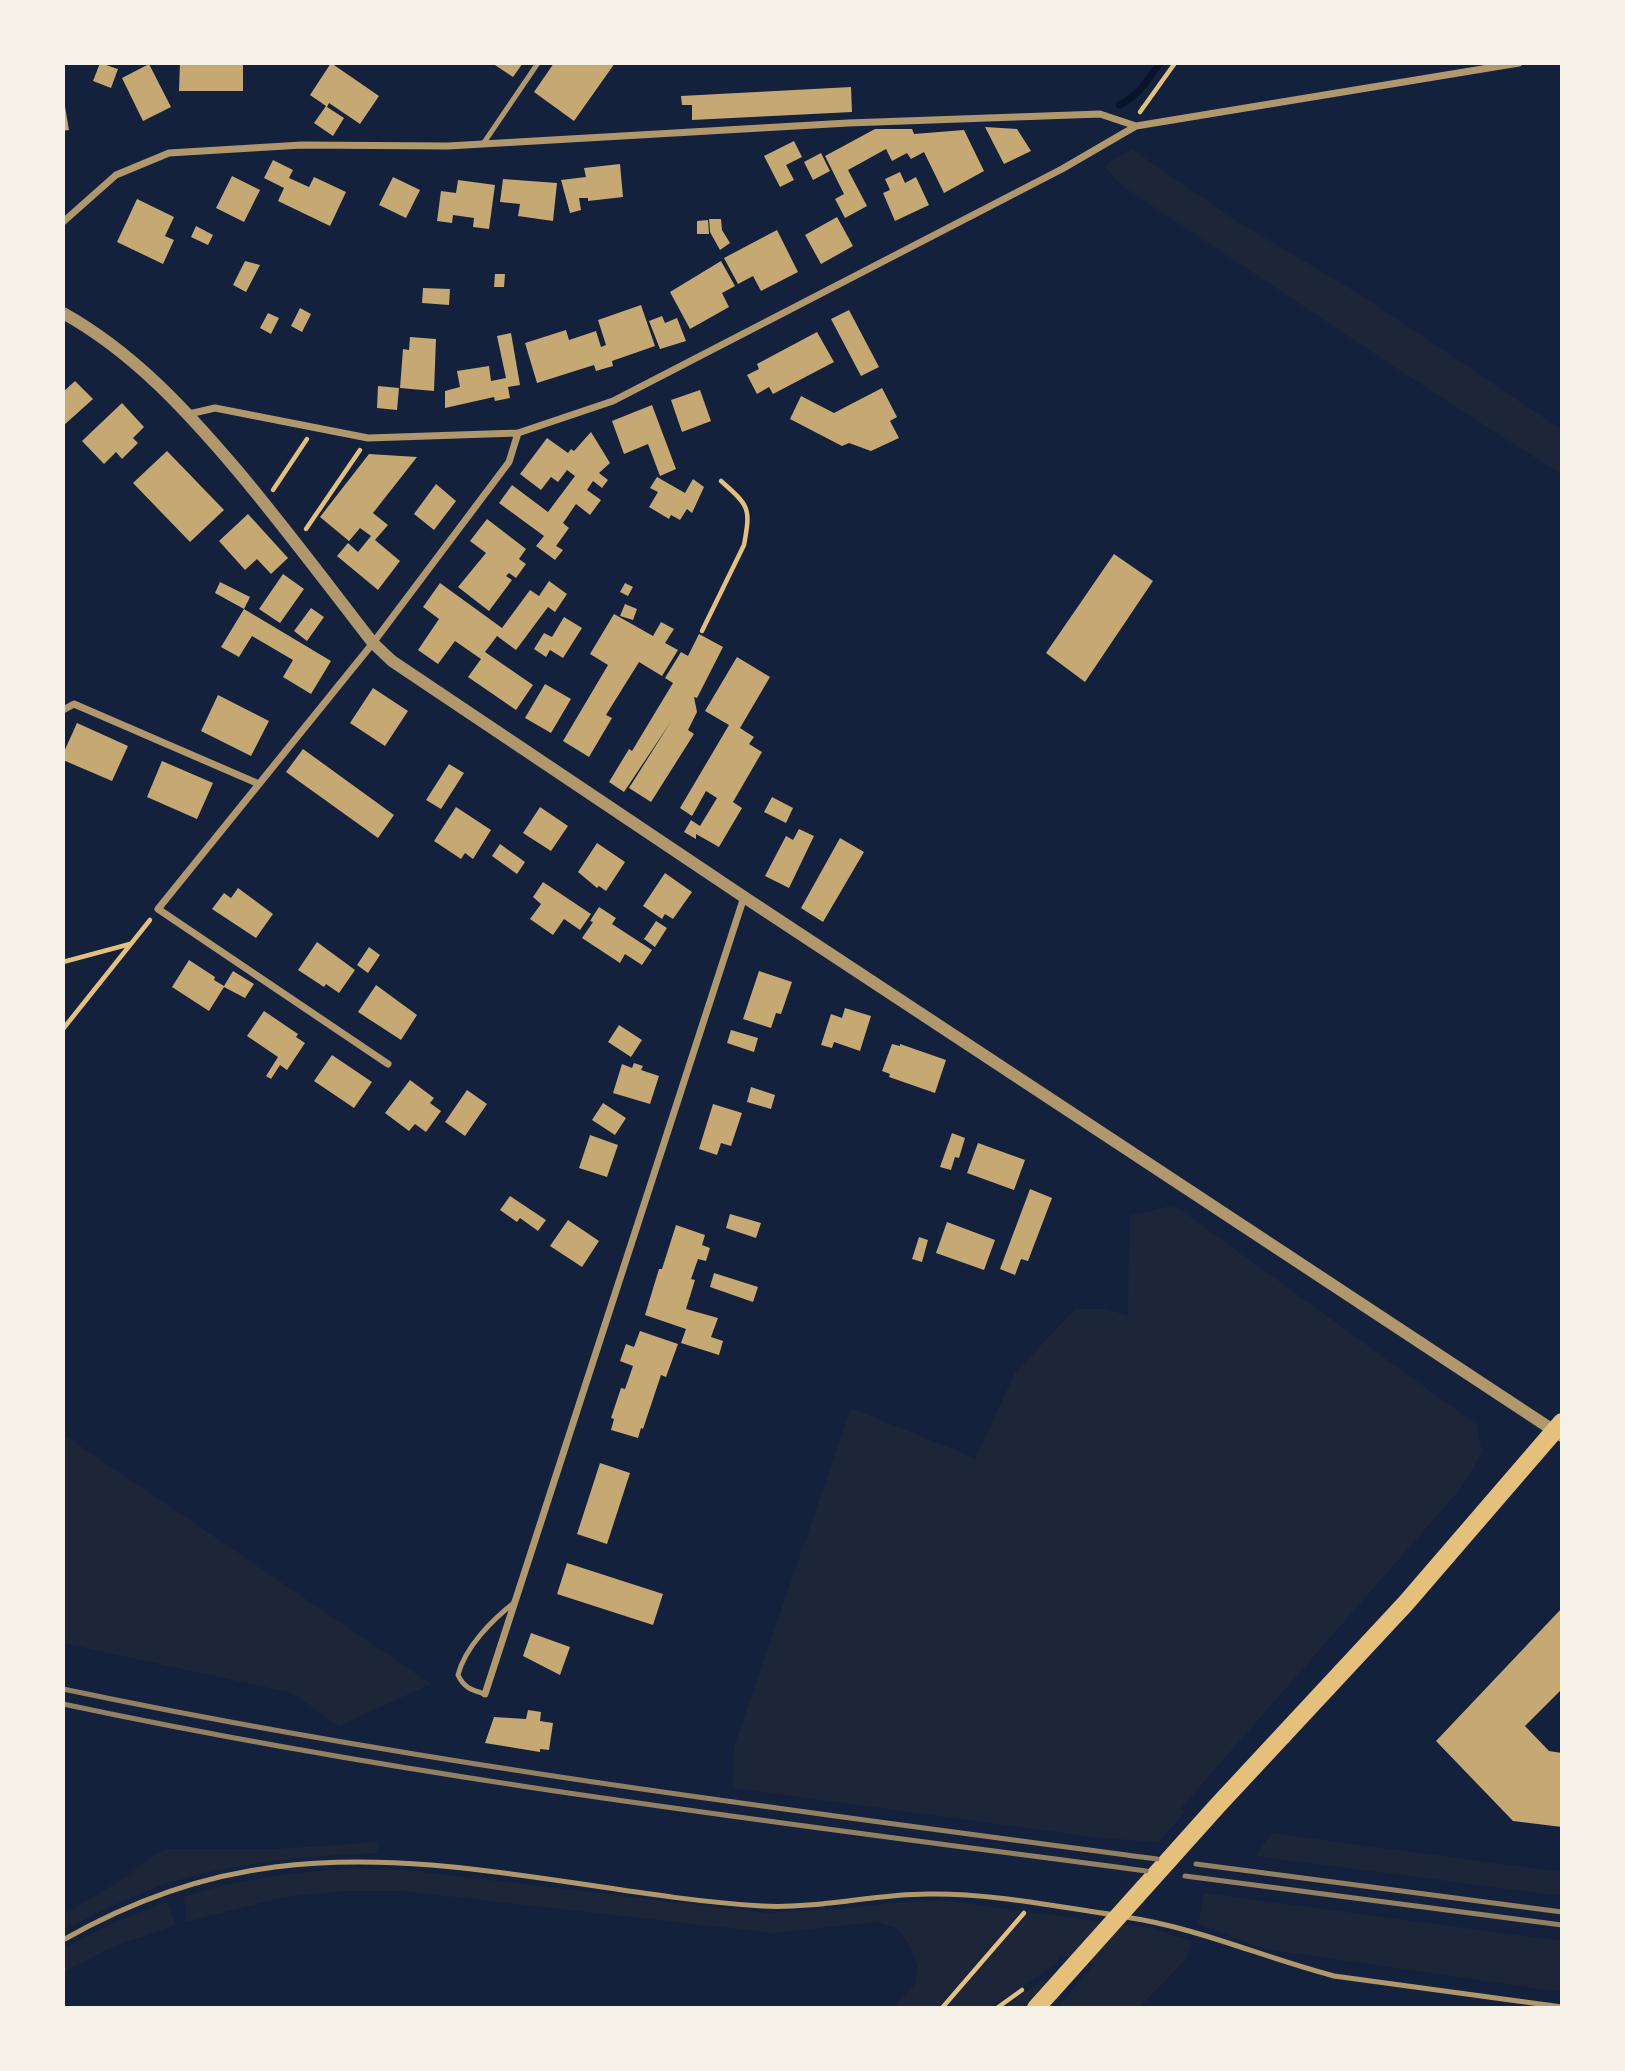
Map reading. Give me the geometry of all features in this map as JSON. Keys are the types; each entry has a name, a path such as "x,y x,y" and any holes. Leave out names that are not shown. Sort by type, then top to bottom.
{"main road":[{"path":"1036,2008 1218,1805 1406,1603 1560,1429"}],"street":[{"path":"189,414 215,408 368,438 518,433 613,401 1062,169 1136,126 1520,63"},
{"path":"63,222 116,175 169,153 302,145 448,146 848,123 1100,114 1136,126"},
{"path":"63,313 130,357 189,414 265,502 373,643 403,669 744,897 1560,1429"},
{"path":"388,1065 158,909 373,643 509,463 518,433"},
{"path":"63,710 74,704 259,784"},
{"path":"485,1694 744,897"}],"lane":[{"path":"483,144 538,63"},
{"path":"485,1694 470,1690 462,1683 458,1675 461,1664 466,1654 515,1602"},
{"path":"63,1940 135,1905 215,1879 275,1867 341,1863 461,1867 763,1906 959,1894 1159,1922 1297,1967 1334,1976 1562,2007"}],"path":[{"path":"1136,126 1141,108 1175,63"},
{"path":"265,502 315,427"},
{"path":"297,542 368,438"},
{"path":"702,631 744,545 747,531 745,502 721,481"},
{"path":"63,1029 158,909"},
{"path":"63,962 131,944"},
{"path":"942,2008 1025,1912 1027,1903"}],"shaded area":[{"path":"1132,149 1233,219 1359,294 1562,430 1562,475 1121,185 1104,166"},
{"path":"1174,1205 1477,1425 1482,1452 1462,1487 1181,1808 1186,1812 1158,1842 1100,1838 733,1788 734,1746 851,1408 975,1458 1015,1373 1075,1309 1107,1309 1128,1316 1129,1216"},
{"path":"63,1434 431,1684 339,1726 292,1693 63,1643"},
{"path":"1271,1833 1562,1872 1562,1896 1256,1856"},
{"path":"378,1842 377,1853 250,1864 176,1881 133,1897 63,1931 63,1915 167,1849 276,1849"},
{"path":"346,1869 405,1870 767,1913 924,1900 1021,1911 938,2008 893,2008 916,1983 917,1966 911,1946 896,1928 876,1922 773,1933 402,1891 345,1891 284,1897 186,1922 184,1897 264,1878"},
{"path":"1204,1893 1562,1941 1562,1992 1265,1949 1198,1924"},
{"path":"168,1902 175,1925 112,1947 63,1972 63,1949 114,1923"},
{"path":"1028,1912 1151,1928 1192,1941 1186,1959 1139,2008 1058,2008 1094,1964 1059,1955 1057,1963 991,2008 946,2008"},
{"path":"1044,1979 1050,1983 1026,2008 1003,2008"}],"building":[{"path":"100,63 118,69 111,88 93,81"},
{"path":"180,63 243,63 243,91 179,91"},
{"path":"331,63 379,96 360,124 329,103 327,107 344,118 333,136 314,123 326,106 310,95"},
{"path":"492,63 523,63 513,77"},
{"path":"554,63 615,63 574,121 534,92"},
{"path":"149,64 171,107 143,121 122,78"},
{"path":"851,87 852,112 692,120 692,105 682,105 681,96"},
{"path":"63,95 69,130 63,131"},
{"path":"985,127 1017,129 1031,151 1004,164"},
{"path":"875,129 912,129 914,134 964,130 984,171 944,193 924,152 911,159 907,153 892,161 886,149 848,170 867,206 845,218 835,199 844,194 825,156"},
{"path":"794,141 802,157 786,165 794,180 780,187 764,156"},
{"path":"821,153 830,171 813,180 804,162"},
{"path":"273,160 293,170 289,178 309,187 314,177 346,192 330,226 278,201 284,188 264,178"},
{"path":"620,164 623,197 588,201 588,198 579,198 581,210 570,213 561,180 586,177 584,168"},
{"path":"900,172 905,183 916,177 929,205 895,221 883,193 890,190 885,179"},
{"path":"232,176 260,190 244,222 216,208"},
{"path":"393,177 420,190 406,218 379,205"},
{"path":"503,179 557,183 553,221 518,216 520,204 500,202"},
{"path":"458,180 495,185 489,229 473,227 474,218 453,215 452,223 437,221 441,191 456,193"},
{"path":"137,199 174,217 165,236 174,240 163,264 117,242"},
{"path":"837,217 853,246 821,264 805,235"},
{"path":"709,219 721,219 722,230 730,243 720,250 710,232"},
{"path":"708,220 709,234 697,234 697,221"},
{"path":"196,226 213,235 208,245 191,237"},
{"path":"777,230 798,272 761,291 753,276 738,284 724,258"},
{"path":"245,261 260,265 246,292 233,285"},
{"path":"721,261 735,286 722,293 729,307 690,329 670,292"},
{"path":"495,274 505,274 504,287 494,287"},
{"path":"423,288 450,289 449,305 422,303"},
{"path":"641,305 655,346 612,361 613,366 596,371 594,365 537,383 525,343 566,330 569,340 596,331 601,347 606,345 598,320"},
{"path":"300,308 311,314 302,332 291,326"},
{"path":"849,310 879,367 861,376 831,319"},
{"path":"268,313 279,318 271,334 260,328"},
{"path":"662,316 665,323 677,318 686,341 660,349 649,321"},
{"path":"817,332 834,362 773,394 769,387 757,394 747,375 759,369 757,364"},
{"path":"511,333 520,385 508,387 510,398 495,401 494,397 445,408 445,391 460,387 457,371 489,366 491,381 506,378 497,336"},
{"path":"410,337 436,339 434,391 400,388 403,349 409,350"},
{"path":"75,381 93,399 63,426 63,392"},
{"path":"378,386 399,388 397,410 377,408"},
{"path":"882,388 897,417 890,421 899,438 871,451 849,443 842,446 790,419 801,396 834,413"},
{"path":"700,390 711,421 682,432 671,400"},
{"path":"122,403 144,427 133,438 138,443 122,459 116,452 104,464 82,441"},
{"path":"652,405 676,469 660,476 648,444 624,454 612,421"},
{"path":"591,432 610,463 599,473 608,480 602,488 593,481 587,490 601,500 590,515 576,504 563,523 569,528 556,546 563,550 555,560 536,546 544,536 499,503 512,485 548,512 575,476 567,470 558,482 551,477 541,490 520,474 547,438 568,453 571,449 574,451"},
{"path":"167,451 224,510 190,542 133,483"},
{"path":"369,454 417,457 373,513 388,525 375,540 400,561 378,590 337,556 348,543 358,552 371,536 360,528 349,541 320,517"},
{"path":"657,477 685,493 693,479 704,487 692,513 687,509 680,520 671,515 669,519 649,507 658,492 650,488"},
{"path":"436,484 456,501 434,530 414,514"},
{"path":"248,514 288,558 271,574 257,559 245,570 219,541"},
{"path":"487,519 526,549 519,559 526,564 516,578 509,573 506,576 512,580 489,611 458,587 486,553 470,541"},
{"path":"1114,554 1153,581 1085,682 1046,653"},
{"path":"283,574 304,589 280,623 259,609"},
{"path":"549,581 567,594 555,612 548,607 516,650 497,636 485,652 533,685 516,710 468,677 481,659 455,641 438,664 418,650 439,619 423,607 440,583 502,628 530,590 539,596"},
{"path":"220,582 250,597 244,609 215,593"},
{"path":"625,583 633,587 628,596 620,592"},
{"path":"625,604 637,609 633,620 620,616"},
{"path":"311,608 324,617 307,641 294,631"},
{"path":"244,609 331,661 311,694 283,677 293,660 252,636 239,657 221,647"},
{"path":"614,614 653,636 661,622 674,629 665,643 678,650 662,676 639,662 606,715 612,718 589,757 563,741 608,665 590,654"},
{"path":"564,617 582,628 563,658 550,650 546,657 534,649 544,633 552,637"},
{"path":"699,634 723,647 697,698 694,697 697,712 688,730 694,734 651,802 629,788 672,720 624,792 609,782 629,749 632,751 673,683 665,678 681,652 688,656"},
{"path":"737,657 770,677 740,728 754,737 749,744 762,752 733,802 742,808 719,847 696,834 696,839 684,832 691,820 700,826 717,798 706,791 692,816 680,808 729,725 705,711"},
{"path":"545,684 571,699 551,733 525,718"},
{"path":"373,688 408,711 385,746 350,723"},
{"path":"218,695 269,721 251,756 201,731"},
{"path":"77,723 128,746 112,781 63,760 63,754"},
{"path":"303,749 394,815 378,838 286,772"},
{"path":"162,761 213,783 197,819 147,797"},
{"path":"449,764 464,773 441,809 426,800"},
{"path":"772,797 793,808 786,823 764,812"},
{"path":"456,807 491,830 473,859 465,853 461,859 434,841"},
{"path":"540,807 568,826 551,851 523,833"},
{"path":"799,829 814,836 789,888 765,876 786,836 793,840"},
{"path":"840,838 864,852 823,922 801,908"},
{"path":"597,843 625,862 606,891 599,886 597,888 578,872"},
{"path":"500,844 525,862 517,874 492,856"},
{"path":"665,873 692,892 673,919 665,914 662,919 643,906"},
{"path":"543,882 591,914 580,930 564,919 553,935 530,919 541,904 533,897"},
{"path":"238,888 273,914 256,938 212,909 224,893 231,898"},
{"path":"599,907 616,918 612,924 652,950 642,965 625,954 620,963 582,938"},
{"path":"656,921 667,928 655,947 644,939"},
{"path":"317,942 355,970 339,993 326,984 324,987 298,970"},
{"path":"369,947 380,955 368,973 357,965"},
{"path":"189,960 224,986 233,971 254,984 245,998 224,987 209,1011 172,987"},
{"path":"759,971 792,982 781,1014 776,1013 771,1028 743,1019"},
{"path":"376,985 417,1015 401,1040 358,1012"},
{"path":"845,1008 871,1016 860,1051 834,1042 832,1048 821,1045 831,1014 842,1018"},
{"path":"264,1011 298,1034 296,1037 305,1043 287,1070 280,1065 271,1079 266,1076 278,1057 247,1036"},
{"path":"619,1025 642,1040 631,1057 608,1042"},
{"path":"731,1030 758,1038 754,1052 727,1043"},
{"path":"892,1044 900,1044 946,1060 935,1093 889,1077 890,1074 882,1071"},
{"path":"332,1055 372,1082 354,1108 314,1081"},
{"path":"634,1063 643,1066 641,1070 659,1076 650,1104 613,1093 622,1064 632,1068"},
{"path":"410,1080 434,1098 430,1103 441,1111 426,1132 415,1124 409,1131 385,1113"},
{"path":"751,1087 775,1095 771,1109 747,1102"},
{"path":"467,1090 487,1104 465,1136 445,1122"},
{"path":"603,1103 626,1118 615,1135 592,1120"},
{"path":"713,1104 742,1113 731,1146 721,1143 717,1155 699,1149"},
{"path":"952,1133 965,1138 959,1158 955,1157 951,1170 940,1167"},
{"path":"590,1135 618,1145 607,1177 579,1168"},
{"path":"978,1143 1025,1160 1014,1190 967,1173"},
{"path":"1030,1189 1052,1198 1028,1261 1021,1259 1015,1275 1000,1269"},
{"path":"510,1196 546,1220 538,1231 520,1218 517,1222 500,1210"},
{"path":"730,1214 761,1223 756,1238 726,1228"},
{"path":"568,1220 599,1241 582,1267 550,1246"},
{"path":"947,1222 995,1240 984,1270 936,1253"},
{"path":"676,1225 705,1235 702,1245 710,1248 706,1261 698,1259 691,1279 695,1280 686,1309 718,1318 711,1337 723,1341 719,1355 681,1343 686,1329 645,1315"},
{"path":"919,1237 928,1240 922,1262 912,1259"},
{"path":"714,1273 758,1287 753,1302 710,1287"},
{"path":"640,1331 678,1344 666,1377 661,1375 638,1438 611,1430 614,1419 611,1418 621,1388 625,1389 633,1366 620,1361 626,1344 634,1347"},
{"path":"600,1463 630,1473 607,1544 577,1534"},
{"path":"567,1563 663,1594 653,1625 557,1594"},
{"path":"1562,1608 1562,1689 1525,1726 1549,1751 1562,1753 1562,1827 1513,1821 1436,1741"},
{"path":"531,1633 570,1647 560,1675 523,1656"},
{"path":"528,1710 541,1712 540,1721 553,1723 549,1750 540,1749 540,1752 485,1743 494,1717 526,1719"}],"waterway":[{"path":"1119,105 1137,92 1160,63"}],"railway":[{"path":"63,1689 335,1741 471,1763 745,1804 1157,1859"},
{"path":"63,1704 197,1731 467,1778 1146,1871"},
{"path":"1196,1864 1562,1912"},
{"path":"1185,1876 1562,1925"}]}
